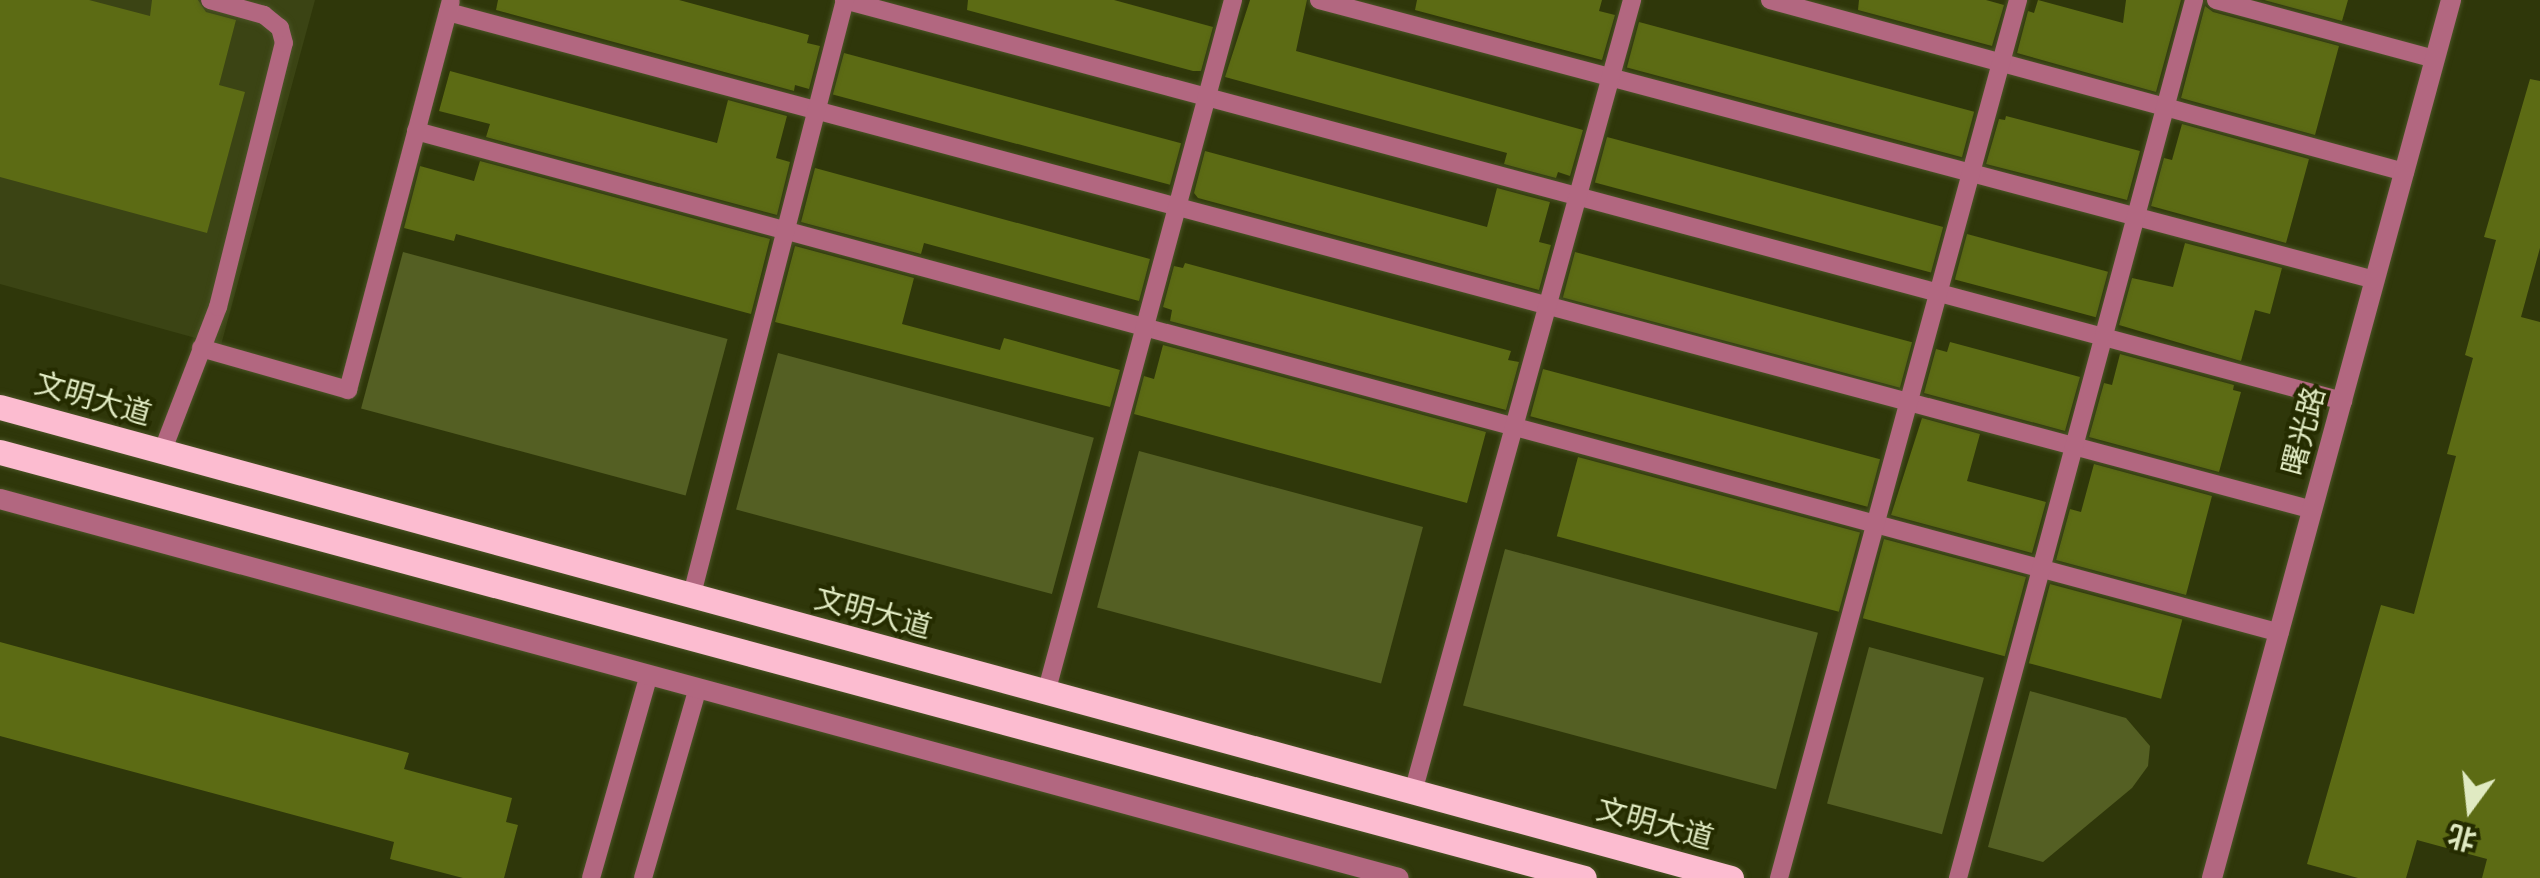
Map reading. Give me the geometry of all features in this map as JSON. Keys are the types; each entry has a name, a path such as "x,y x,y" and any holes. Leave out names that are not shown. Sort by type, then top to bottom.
{"main road":[{"name":"文明大道","path":"0,407 1731,878"},
{"path":"0,452 1584,878"}],"street":[{"name":"曙光路","path":"2212,878 2451,0"},
{"path":"0,499 1400,878"}],"lane":[{"path":"162,452 218,307 284,43 280,28 264,15 210,0"},
{"path":"692,598 844,0 2343,401"},
{"path":"1046,693 1233,0"},
{"path":"1319,0 2376,280"},
{"path":"1413,792 1632,0"},
{"path":"1770,0 2405,172"},
{"path":"1779,878 2018,0"},
{"path":"1958,878 2194,0"},
{"path":"2216,0 2435,59"},
{"path":"201,348 348,390 450,6 816,110 2314,510"},
{"path":"416,132 2280,633"},
{"path":"591,878 649,675"},
{"path":"644,878 698,688"}],"shaded area":[{"path":"0,0 315,0 221,345 0,284"},
{"path":"403,252 728,339 686,495 361,408"},
{"path":"778,353 1094,438 1052,594 736,509"},
{"path":"1139,451 1423,527 1381,684 1097,607"},
{"path":"1505,549 1818,633 1776,789 1463,705"},
{"path":"1869,647 1984,678 1942,834 1827,803"},
{"path":"2030,691 2126,718 2150,746 2148,766 2132,788 2043,862 1988,847"}],"building":[{"path":"0,0 89,0 150,16 152,0 198,0 206,12 236,20 219,85 245,92 207,233 0,177"},
{"path":"498,0 679,0 809,35 807,43 820,46 809,89 795,85 794,91 496,10"},
{"path":"968,0 1114,0 1213,27 1201,71 1193,71 967,10"},
{"path":"1250,0 1307,0 1296,51 1583,130 1570,176 1558,172 1556,178 1504,164 1507,153 1225,77"},
{"path":"1417,0 1602,0 1599,11 1615,15 1602,60 1415,10"},
{"path":"1859,0 1986,0 2004,5 1992,46 1858,10"},
{"path":"2038,0 2123,23 2126,0 2181,0 2156,92 2017,53 2028,11 2034,13"},
{"path":"2264,0 2348,0 2342,21"},
{"path":"2205,6 2213,12 2339,46 2315,135 2181,98"},
{"path":"1639,22 1974,112 1962,157 1627,67"},
{"path":"844,53 1181,143 1170,185 833,95"},
{"path":"450,71 717,143 728,100 787,116 776,158 790,162 777,215 486,137 490,124 439,111"},
{"path":"2530,79 2540,81 2540,248 2521,317 2540,322 2540,878 2482,878 2487,859 2417,840 2406,878 2358,878 2307,864 2381,605 2414,614 2456,456 2447,454 2473,358 2465,355 2496,240 2484,237"},
{"path":"2006,116 2140,151 2127,200 1986,164 1999,119 2005,120"},
{"path":"2182,124 2309,159 2286,243 2151,206 2164,158 2172,160"},
{"path":"1607,137 1943,227 1931,272 1595,182"},
{"path":"1205,151 1487,227 1497,188 1550,202 1539,242 1551,245 1539,290 1198,198 1194,193"},
{"path":"480,161 770,239 751,314 456,234 454,241 404,228 420,166 474,181"},
{"path":"815,168 1150,259 1139,301 924,243 921,254 801,222"},
{"path":"1967,234 2108,272 2096,317 1955,279"},
{"path":"2185,243 2282,268 2270,314 2255,310 2241,361 2119,325 2132,278 2173,287"},
{"path":"795,246 914,278 902,324 1000,350 1004,338 1120,370 1110,407 775,322"},
{"path":"1575,252 1912,342 1900,388 1563,297"},
{"path":"1185,263 1511,351 1508,360 1519,362 1506,410 1170,321 1172,310 1163,307 1174,266 1183,268"},
{"path":"1950,342 2080,377 2065,431 1924,393 1936,349 1947,352"},
{"path":"1163,345 1486,432 1467,503 1134,414 1144,376 1154,379"},
{"path":"2120,354 2234,385 2233,390 2241,392 2219,472 2089,437 2104,383 2112,385"},
{"path":"1543,369 1880,459 1867,507 1530,416"},
{"path":"1922,418 1980,434 1967,481 2046,502 2032,553 1891,515"},
{"path":"1578,457 1860,533 1839,612 1557,536"},
{"path":"2094,464 2212,496 2186,595 2056,560 2070,509 2081,512"},
{"path":"1884,539 2026,577 2005,656 1863,618"},
{"path":"2050,584 2182,619 2161,699 2029,663"},
{"path":"0,642 409,753 404,769 512,798 506,822 518,825 504,878 463,878 390,859 394,842 0,736"}]}
